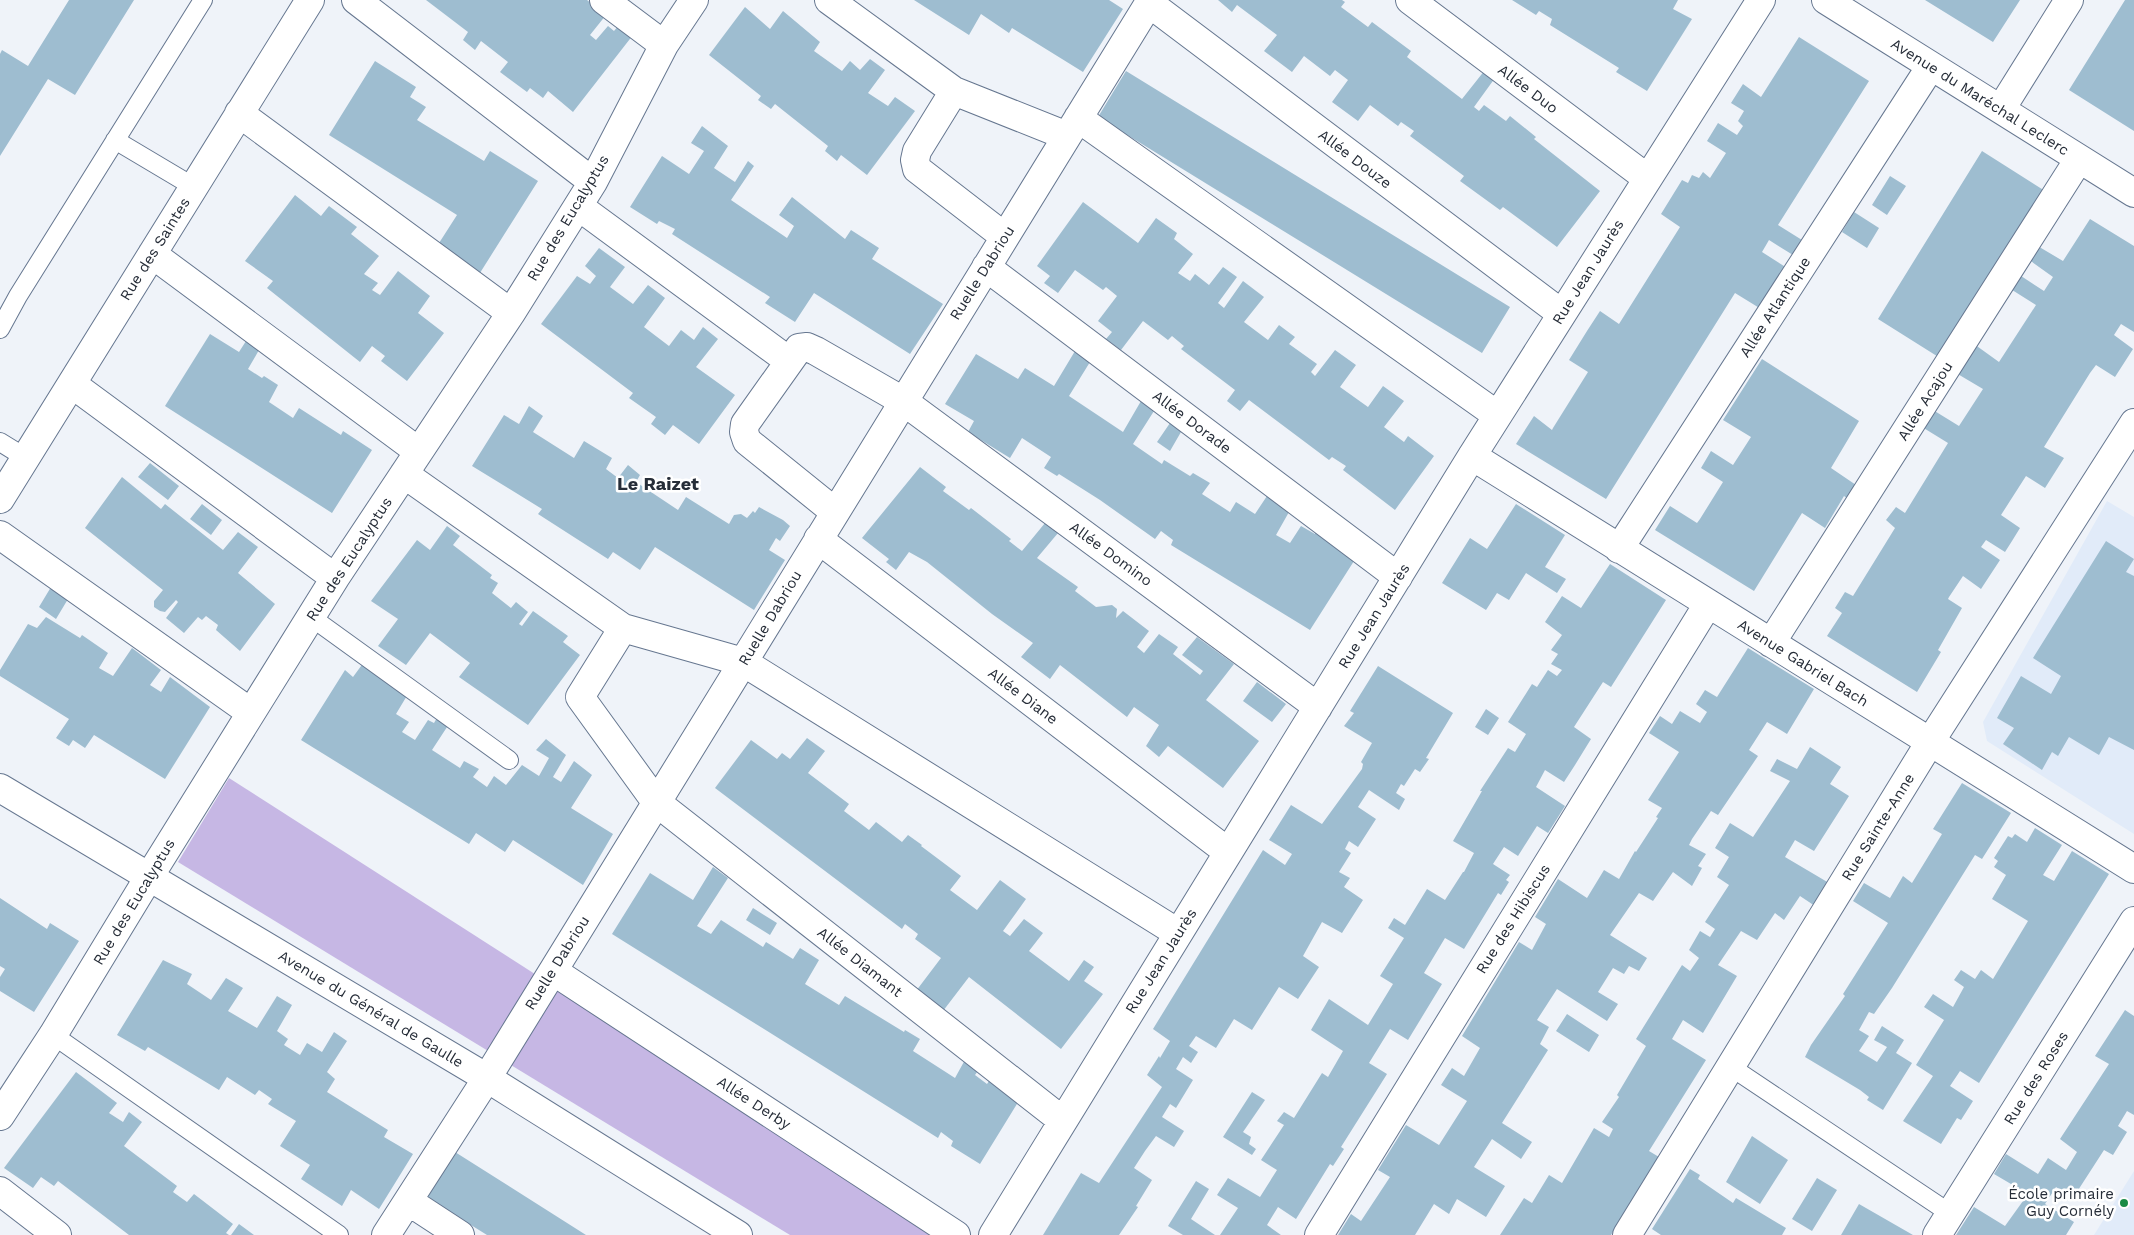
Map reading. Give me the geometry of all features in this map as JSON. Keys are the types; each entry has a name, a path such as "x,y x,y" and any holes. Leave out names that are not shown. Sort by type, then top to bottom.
{"street":[{"name":"Rue des Saintes","path":"0,499 310,0"},
{"path":"356,0 593,182"},
{"path":"604,0 664,45"},
{"name":"Rue des Eucalyptus","path":"0,1116 53,1035 148,876 335,578 511,313 593,182 664,45 694,0"},
{"path":"829,0 954,91 1072,127 1497,415"},
{"name":"Allée Duo","path":"1410,0 1647,178"},
{"name":"Rue Jean Jaurès","path":"993,1235 1497,415 1760,0"},
{"name":"Avenue du Maréchal Leclerc","path":"1826,0 1865,10 1931,66 2134,193"},
{"path":"2001,109 2069,0"},
{"name":"Ruelle Dabriou","path":"386,1235 487,1078 1150,2"},
{"name":"Allée Douze","path":"1150,2 1562,314"},
{"name":"Allée Atlantique","path":"1619,549 1931,66"},
{"path":"954,91 917,151 915,160 917,169 1004,237"},
{"path":"240,113 511,313"},
{"name":"Allée Acajou","path":"1771,643 2079,159"},
{"path":"578,206 790,360 745,424 744,432 747,441 835,512"},
{"path":"152,254 418,451"},
{"name":"Allée Dorade","path":"986,267 1398,577"},
{"name":"Allée Domino","path":"790,360 799,348 807,347 903,401 1318,707"},
{"path":"72,384 335,578"},
{"name":"Rue Sainte-Anne","path":"1627,1235 1930,742 2134,423"},
{"name":"Avenue Gabriel Bach","path":"1472,456 2134,869"},
{"path":"404,474 623,628 743,662 1178,933"},
{"path":"0,535 250,712"},
{"name":"Allée Diane","path":"818,539 1228,852"},
{"name":"Rue des Hibiscus","path":"1319,1235 1708,604"},
{"name":"Allée Diamant","path":"623,628 580,697 656,802 1063,1121"},
{"name":"Avenue du Général de Gaulle","path":"0,788 487,1078 738,1235"},
{"name":"Rue des Roses","path":"1944,1224 2134,921"},
{"name":"Allée Derby","path":"553,971 956,1235"},
{"path":"0,1191 57,1235"},
{"path":"408,1201 460,1235"}],"lane":[{"path":"0,329 18,296 202,0"},
{"path":"115,140 194,187"},
{"path":"0,442 26,458"},
{"path":"311,617 509,760"},
{"path":"53,1035 339,1235"},
{"path":"1731,1067 1944,1224"}],"shaded area":[{"path":"2107,501 2134,517 2134,834 1987,741 1983,722"},
{"path":"229,778 942,1235 790,1235 178,862"},
{"name":"École primaire Guy Cornély","path":"2134,1171 2134,1235 2094,1235"}],"building":[{"path":"69,0 134,0 75,95 48,79 0,156 0,54 2,50 28,66"},
{"path":"426,0 587,0 606,15 590,35 596,40 608,26 614,31 619,25 633,35 573,112 548,91 543,98 530,88 527,92 500,72 508,62 481,41 475,50 463,40 468,32"},
{"path":"914,0 1109,0 1123,9 1083,72 1012,28 1009,33 981,14 969,35"},
{"path":"1218,0 1342,0 1345,2 1341,7 1368,27 1372,22 1411,51 1407,57 1462,99 1485,70 1495,78 1474,107 1479,111 1484,105 1506,121 1510,116 1536,137 1534,139 1600,191 1557,247 1503,207 1500,210 1460,181 1464,176 1410,136 1414,131 1401,122 1398,126 1370,105 1358,121 1332,102 1348,80 1335,70 1330,76 1304,56 1292,72 1264,51 1277,35 1237,5 1232,12"},
{"path":"1512,0 1678,0 1673,9 1692,19 1647,91 1616,72 1619,68 1550,25 1552,19 1539,11 1536,15"},
{"path":"1925,0 2020,0 1993,42"},
{"path":"2125,0 2134,0 2134,131 2069,90"},
{"path":"745,7 770,29 783,11 820,42 814,51 842,71 850,61 860,70 870,59 885,70 868,93 888,106 895,97 915,111 867,175 841,155 837,161 825,151 828,146 775,104 771,109 758,100 761,96 709,55"},
{"path":"1799,37 1869,81 1778,225 1802,240 1793,255 1769,240 1762,252 1787,268 1761,309 1735,293 1606,499 1516,444 1534,416 1552,430 1588,372 1569,360 1587,331 1600,311 1619,324 1680,227 1661,214 1682,180 1688,183 1692,175 1699,178 1703,172 1710,178 1726,153 1707,141 1718,123 1737,135 1743,126 1738,121 1744,111 1731,103 1743,84 1761,97"},
{"path":"375,61 416,87 410,97 426,107 417,120 484,161 490,151 538,181 473,284 432,254 457,215 329,135"},
{"path":"1126,71 1510,307 1482,353 1098,117"},
{"path":"702,126 728,146 714,168 735,182 748,161 754,166 731,200 787,238 794,226 779,215 792,197 845,239 851,230 879,248 872,259 943,304 910,354 814,293 795,322 765,303 770,297 672,234 675,229 659,221 657,224 630,207 662,156 689,174 704,151 691,143"},
{"path":"1982,151 2045,191 1940,358 1878,319"},
{"path":"1890,176 1906,186 1887,215 1872,205"},
{"path":"295,195 321,216 329,206 357,227 351,234 379,256 364,274 378,283 372,290 380,295 398,271 430,296 418,313 444,333 407,381 381,361 385,356 372,346 360,362 267,288 273,281 245,261"},
{"path":"1083,202 1138,243 1156,218 1177,233 1174,239 1193,254 1178,273 1190,281 1195,274 1209,285 1223,267 1237,277 1218,303 1224,308 1243,281 1264,297 1244,322 1268,340 1279,325 1295,337 1289,344 1317,364 1311,372 1315,376 1335,350 1356,365 1340,387 1368,407 1383,386 1404,401 1384,427 1404,442 1408,436 1434,456 1395,510 1343,470 1346,466 1332,457 1329,460 1249,400 1240,411 1227,401 1235,390 1181,349 1184,346 1172,336 1168,340 1143,321 1121,350 1106,339 1112,332 1098,321 1117,296 1106,287 1103,290 1075,270 1058,293 1044,283 1050,276 1037,266"},
{"path":"1854,212 1879,228 1867,248 1842,232"},
{"path":"2090,219 2134,246 2134,332 2121,324 2114,335 2133,349 2115,377 2096,365 2090,373 2044,447 2064,458 2045,488 2026,476 2001,515 2020,528 2005,552 1986,540 1981,547 2000,560 1981,589 1963,576 1949,597 1948,599 1962,608 1938,650 1941,652 1917,692 1827,636 1842,613 1835,608 1845,592 1853,596 1895,528 1886,520 1896,507 1905,513 1948,443 1922,427 1933,410 1959,426 1983,389 1956,373 1974,344 1999,362 2036,305 2009,288 2018,274 2044,291 2053,277 2028,259 2036,245 2063,261"},
{"path":"599,248 625,267 610,287 633,304 648,285 665,298 644,327 669,346 681,330 694,340 703,327 718,339 696,367 735,395 699,444 673,425 665,435 651,424 656,417 629,398 633,393 541,324 577,276 590,284 596,276 585,266"},
{"path":"210,334 239,352 246,341 259,350 248,369 278,385 269,402 293,418 299,408 341,435 343,431 372,450 332,513 165,406"},
{"path":"1075,351 1090,362 1069,396 1123,432 1141,401 1154,411 1133,444 1162,464 1164,460 1190,476 1193,473 1210,483 1202,494 1230,512 1236,502 1255,514 1267,496 1289,512 1276,535 1290,543 1301,526 1315,534 1315,532 1354,561 1310,630 1171,545 1173,540 1161,531 1155,539 1100,500 1059,474 1057,476 1044,468 1051,457 1022,438 1010,458 997,450 968,432 974,421 945,404 976,354 1018,379 1025,368 1054,386"},
{"path":"1762,359 1859,421 1831,468 1856,485 1849,500 1844,496 1825,528 1802,513 1754,591 1655,530 1670,506 1697,523 1700,519 1723,482 1701,468 1711,451 1733,465 1751,437 1723,420"},
{"path":"529,406 543,416 533,432 574,458 584,441 612,458 606,469 618,478 628,465 640,475 636,482 678,510 686,497 729,524 734,515 741,514 747,518 753,511 755,513 759,507 790,526 780,541 776,538 769,550 785,560 754,610 655,547 640,570 613,552 608,559 538,514 542,509 472,466 504,415 519,424"},
{"path":"1170,423 1181,432 1170,451 1157,442"},
{"path":"150,463 179,486 168,500 138,477"},
{"path":"920,467 946,487 943,491 969,510 971,508 1011,539 1009,541 1022,551 1045,523 1058,533 1037,558 1078,587 1075,591 1096,607 1112,605 1117,609 1116,618 1123,611 1149,631 1137,647 1144,653 1159,634 1178,647 1173,654 1200,675 1203,671 1182,655 1197,637 1234,664 1206,700 1259,741 1223,788 1168,746 1159,757 1146,746 1159,725 1134,707 1127,717 1060,665 1050,679 1021,657 1033,643 992,614 927,562 909,552 896,570 886,562 889,559 862,538"},
{"path":"122,477 161,509 165,504 223,550 238,532 258,547 238,573 275,604 240,651 216,630 218,625 206,616 202,620 198,617 184,633 166,618 178,602 176,600 165,612 154,607 154,601 163,590 85,528"},
{"path":"202,504 222,520 211,535 190,519"},
{"path":"1516,504 1565,535 1545,567 1566,579 1557,593 1526,573 1509,600 1497,593 1486,610 1442,583 1470,538 1487,549"},
{"path":"447,526 460,536 453,545 492,575 490,578 498,583 492,593 511,608 516,602 528,612 519,624 522,626 533,611 568,636 563,642 580,655 528,725 459,677 470,663 430,633 406,665 378,646 398,619 371,601 417,540 430,550"},
{"path":"2106,541 2134,559 2126,572 2134,576 2134,750 2109,737 2099,755 2069,737 2058,756 2052,752 2042,770 2003,744 2014,728 1997,718 2021,676 2051,694 2061,676 2033,658"},
{"path":"1610,564 1666,600 1611,687 1603,682 1574,727 1591,739 1564,782 1545,770 1536,787 1565,806 1548,833 1537,826 1518,856 1504,847 1493,864 1510,875 1506,880 1509,882 1501,895 1498,893 1464,949 1445,938 1424,973 1442,984 1408,1040 1390,1029 1369,1063 1387,1074 1341,1147 1344,1149 1333,1166 1330,1164 1296,1219 1278,1207 1267,1225 1281,1235 1220,1235 1238,1208 1217,1195 1228,1178 1260,1197 1277,1170 1261,1160 1284,1125 1277,1121 1284,1112 1294,1118 1322,1073 1328,1077 1343,1051 1311,1030 1329,999 1368,1025 1393,984 1380,976 1404,938 1388,928 1394,918 1405,925 1427,889 1445,900 1464,872 1474,853 1453,841 1482,791 1480,791 1508,748 1515,752 1526,734 1508,722 1532,684 1537,687 1548,670 1557,676 1562,670 1551,664 1558,654 1551,650 1562,635 1545,622 1562,596 1581,608"},
{"path":"51,587 68,599 56,619 39,607"},
{"path":"46,617 80,638 82,635 108,653 99,668 113,676 132,648 161,670 150,685 161,692 170,677 210,707 165,779 94,735 85,748 73,740 69,746 56,738 69,719 0,676 0,670 28,624 37,628"},
{"path":"1748,648 1814,689 1787,734 1767,722 1749,750 1758,756 1718,815 1711,811 1692,839 1689,845 1706,854 1698,866 1702,868 1692,886 1673,872 1653,901 1639,893 1610,935 1647,958 1639,971 1629,966 1624,974 1613,968 1598,992 1618,1004 1607,1021 1557,989 1537,1020 1549,1027 1540,1044 1548,1050 1502,1123 1532,1142 1521,1159 1492,1139 1474,1167 1505,1186 1486,1217 1457,1199 1449,1214 1434,1204 1415,1235 1338,1235 1351,1214 1361,1221 1390,1177 1378,1170 1406,1125 1439,1145 1467,1101 1441,1085 1452,1068 1464,1076 1480,1048 1462,1036 1519,942 1532,950 1546,924 1535,917 1558,879 1587,898 1604,870 1619,879 1635,851 1658,818 1656,817 1662,808 1648,800 1679,752 1649,733 1660,716 1672,724 1680,711 1700,723 1707,712 1696,704 1705,690 1717,697"},
{"path":"364,662 408,694 396,714 409,722 402,732 415,740 428,720 434,723 438,716 449,724 432,750 460,768 464,761 479,769 473,777 487,787 494,776 506,785 522,765 539,776 549,758 536,750 546,739 566,755 553,777 561,782 574,761 592,775 571,808 613,834 583,885 513,840 505,852 476,833 469,844 301,740 345,670 353,677"},
{"path":"1378,666 1453,713 1426,758 1429,759 1420,772 1415,769 1404,786 1401,784 1396,793 1405,799 1399,810 1369,790 1358,807 1376,819 1358,847 1349,841 1345,849 1351,853 1339,872 1350,878 1344,887 1363,900 1342,933 1322,922 1303,956 1319,967 1298,999 1279,987 1252,1030 1234,1019 1216,1048 1196,1036 1189,1046 1198,1052 1191,1063 1183,1057 1176,1069 1193,1080 1176,1108 1170,1104 1162,1117 1184,1131 1174,1147 1156,1136 1134,1168 1152,1180 1136,1206 1138,1207 1119,1235 1043,1235 1081,1173 1099,1183 1162,1087 1147,1075 1170,1041 1153,1029 1263,850 1285,865 1292,854 1269,840 1291,805 1322,824 1362,769 1363,764 1361,762 1372,743 1344,726 1354,713 1350,711"},
{"path":"1257,682 1286,704 1272,722 1243,701"},
{"path":"1486,709 1499,718 1488,735 1475,727"},
{"path":"807,738 825,751 808,773 849,804 844,811 869,830 876,822 902,842 908,835 922,845 961,876 950,890 977,910 1000,880 1026,899 1003,931 1010,936 1024,919 1043,933 1029,951 1069,981 1084,960 1094,967 1084,981 1103,994 1061,1049 969,977 943,1011 916,991 941,958 915,939 918,934 905,924 902,929 715,788 751,740 777,759 782,753 790,759"},
{"path":"1810,747 1841,767 1830,784 1849,796 1814,851 1795,840 1785,857 1829,883 1815,906 1800,896 1784,920 1775,913 1757,940 1741,931 1718,965 1737,976 1703,1033 1683,1020 1672,1039 1706,1060 1649,1151 1659,1157 1611,1235 1500,1235 1524,1198 1532,1203 1549,1175 1562,1183 1594,1128 1609,1137 1613,1129 1602,1122 1619,1097 1617,1095 1646,1046 1636,1039 1682,965 1690,971 1699,958 1689,950 1700,931 1710,937 1715,929 1705,922 1729,885 1717,877 1729,857 1715,848 1730,823 1753,837 1790,781 1770,771 1777,759 1797,769"},
{"path":"1962,783 2011,813 1982,859 1975,855 1892,988 1874,1014 1869,1012 1859,1030 1869,1036 1859,1051 1877,1062 1887,1047 1874,1040 1882,1026 1904,1040 1896,1053 1912,1063 1883,1110 1867,1100 1869,1097 1860,1090 1805,1057 1811,1045 1845,996 1843,994 1888,923 1853,901 1864,883 1890,898 1903,876 1912,883 1942,834 1933,829"},
{"path":"2035,828 2062,845 2043,875 2054,881 2072,851 2109,874 1979,1083 1960,1071 1950,1086 1973,1101 1961,1120 1957,1118 1941,1144 1903,1121 1933,1076 1916,1065 1944,1020 1924,1007 1933,994 1953,1007 1964,987 1954,980 1961,970 1975,979 1981,970 1993,979 2028,921 1992,899 2006,875 1994,867 1998,861 1994,858 2008,836 2012,838 2015,834 2027,842"},
{"path":"713,867 728,878 697,926 711,934 721,920 763,947 766,942 793,959 800,948 819,960 805,984 839,1005 845,996 904,1032 905,1030 920,1039 913,1051 955,1078 966,1058 980,1068 975,1075 987,1084 989,1081 1020,1099 980,1164 951,1146 953,1141 941,1132 938,1138 612,934 650,873 693,900"},
{"path":"0,898 47,929 50,923 79,941 34,1012 0,991 0,977 5,969 0,966"},
{"path":"753,908 777,923 770,935 746,920"},
{"path":"163,960 192,974 187,984 211,1000 226,978 243,988 228,1011 257,1028 277,996 292,1005 277,1031 288,1039 284,1045 300,1055 307,1043 322,1052 334,1032 347,1041 327,1072 335,1079 327,1092 388,1130 384,1137 413,1154 379,1209 351,1190 342,1206 301,1179 310,1165 280,1146 296,1121 268,1104 272,1099 259,1090 255,1095 227,1077 219,1090 148,1047 145,1051 117,1035"},
{"path":"2125,1010 2134,1016 2134,1115 2127,1111 2118,1126 2127,1132 2113,1155 2104,1150 2073,1198 2056,1187 2045,1204 2074,1222 2066,1235 1956,1235 1974,1207 2005,1226 2028,1194 1994,1174 2006,1154 2038,1174 2048,1158 2066,1170 2077,1152 2060,1139 2109,1064 2095,1056"},
{"path":"1567,1014 1599,1035 1589,1052 1556,1031"},
{"path":"76,1072 117,1103 109,1113 123,1122 129,1112 142,1122 124,1146 177,1186 173,1192 187,1202 194,1194 233,1224 226,1233 229,1235 129,1235 58,1181 54,1186 41,1177 33,1188 4,1168"},
{"path":"1252,1092 1265,1100 1243,1132 1251,1137 1249,1144 1256,1149 1252,1155 1223,1137"},
{"path":"1752,1136 1788,1160 1760,1204 1726,1182"},
{"path":"455,1152 586,1235 487,1235 426,1197"},
{"path":"1690,1169 1700,1175 1698,1179 1733,1203 1736,1198 1786,1228 1782,1235 1661,1235 1652,1229"},
{"path":"1817,1178 1837,1190 1812,1231 1792,1219"},
{"path":"1196,1181 1209,1189 1191,1219 1215,1235 1183,1235 1168,1226"},
{"path":"1859,1204 1913,1235 1841,1235"},
{"path":"239,1224 254,1235 231,1235"}],"place":[{"name":"École primaire Guy Cornély","path":"2124,1203"}],"district":[{"name":"Le Raizet","path":"658,484"}]}
